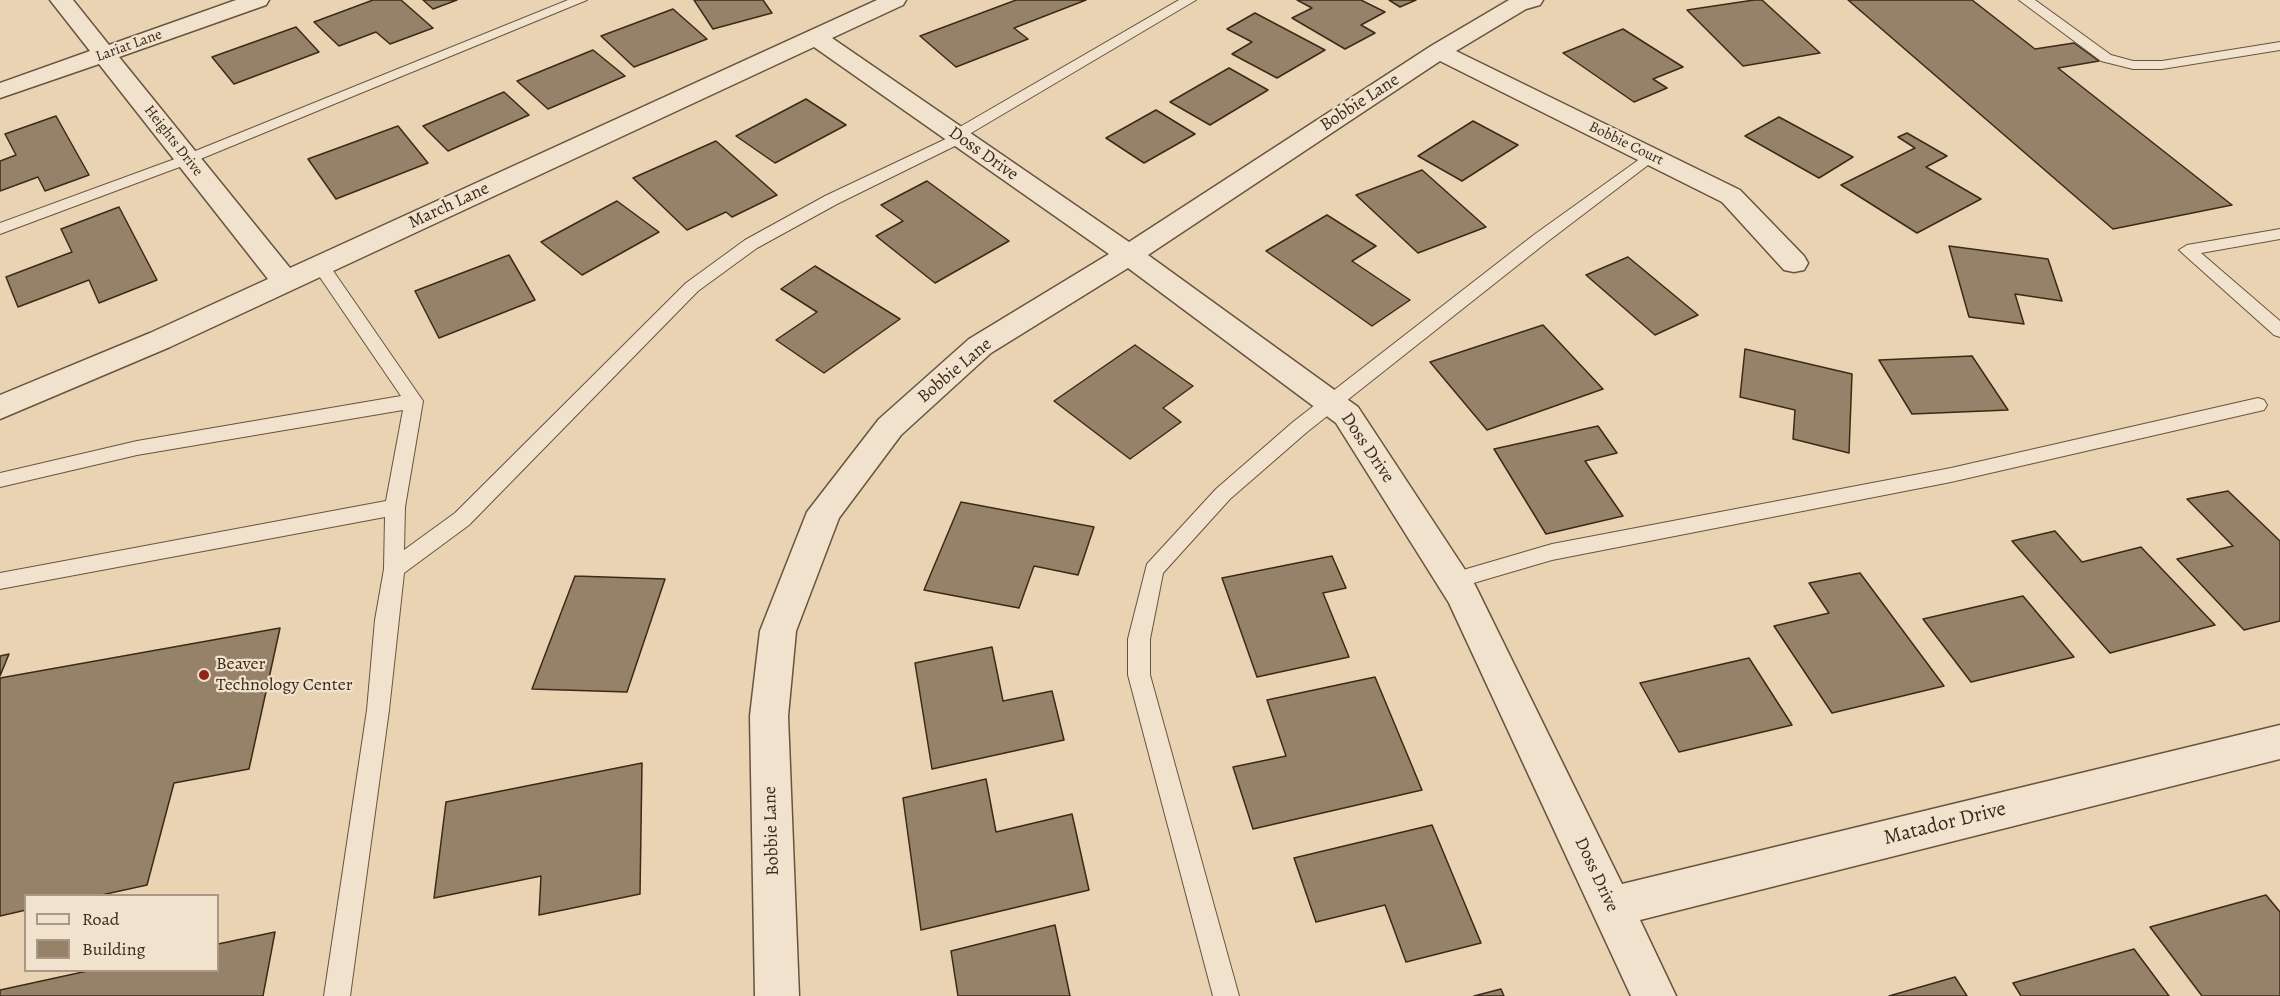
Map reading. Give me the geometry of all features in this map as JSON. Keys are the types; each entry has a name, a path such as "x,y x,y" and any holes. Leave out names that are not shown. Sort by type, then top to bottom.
{"street":[{"name":"Heights Drive","path":"61,0 285,282"},
{"name":"Lariat Lane","path":"0,91 258,0"},
{"name":"March Lane","path":"0,408 160,340 895,0"},
{"name":"Bobbie Lane","path":"777,996 769,716 778,631 824,512 890,427 980,346 1129,255 1439,51 1518,4 1532,0"},
{"name":"Doss Drive","path":"814,36 1129,255 1347,415 1463,595 1654,996"},
{"name":"Bobbie Court","path":"1439,51 1731,196 1794,263"},
{"name":"Matador Drive","path":"1611,907 2280,742"}],"lane":[{"path":"0,229 188,159 580,0"},
{"path":"394,569 462,519 692,287 751,244 831,200 958,136 1189,0"},
{"path":"2026,0 2106,58 2133,65 2162,65 2280,46"},
{"path":"1226,996 1139,675 1139,639 1154,570 1222,494 1300,427 1541,238 1651,156"},
{"path":"2280,234 2187,250 2280,331"},
{"path":"321,266 414,401 395,507 394,569 386,620 378,710 337,996"},
{"path":"0,480 137,448 414,401"},
{"path":"1454,581 1552,552 1951,475 2258,405"},
{"path":"0,581 395,507"}],"building":[{"path":"373,0 401,0 433,28 390,44 376,32 339,46 314,22"},
{"path":"423,0 457,0 433,9"},
{"path":"694,0 763,0 772,13 713,29"},
{"path":"1016,0 1086,0 1014,28 1028,39 956,67 920,36"},
{"path":"1297,0 1361,0 1385,12 1361,25 1375,33 1345,49 1292,18 1312,8"},
{"path":"1389,0 1416,0 1400,7"},
{"path":"1762,0 1820,53 1743,66 1687,10"},
{"path":"1848,0 1972,0 2035,49 2074,43 2099,61 2058,68 2232,205 2113,229"},
{"path":"673,9 707,39 634,67 601,36"},
{"path":"1255,13 1325,50 1277,78 1232,54 1252,42 1227,29"},
{"path":"296,27 319,52 234,84 212,57"},
{"path":"1623,29 1683,67 1653,79 1667,88 1634,102 1563,53"},
{"path":"593,50 625,76 548,109 517,81"},
{"path":"1229,68 1268,90 1210,125 1170,102"},
{"path":"504,92 529,115 448,151 423,126"},
{"path":"806,99 846,125 775,163 736,136"},
{"path":"1156,110 1195,134 1144,163 1106,138"},
{"path":"56,116 89,175 45,191 38,177 0,191 0,161 16,155 5,134"},
{"path":"1779,117 1853,157 1819,178 1745,136"},
{"path":"1473,121 1518,145 1462,181 1418,156"},
{"path":"398,126 428,163 336,199 308,159"},
{"path":"1907,133 1947,156 1926,167 1981,199 1917,233 1841,185 1915,148 1898,137"},
{"path":"716,141 777,195 732,217 726,212 687,230 633,178"},
{"path":"1422,170 1486,227 1418,253 1356,195"},
{"path":"927,181 1009,241 935,283 876,236 903,221 881,205"},
{"path":"617,201 659,232 582,275 541,242"},
{"path":"119,207 157,280 99,303 89,280 18,307 6,277 72,252 61,229"},
{"path":"1327,215 1376,246 1352,261 1410,300 1372,326 1266,251"},
{"path":"1949,246 2048,259 2062,301 2015,294 2024,324 1969,317"},
{"path":"509,255 535,300 439,338 415,291"},
{"path":"1628,257 1698,315 1655,335 1586,275"},
{"path":"815,266 900,319 824,373 776,340 817,312 781,289"},
{"path":"1543,325 1603,389 1487,430 1430,362"},
{"path":"1135,345 1193,386 1163,408 1181,422 1130,459 1054,401"},
{"path":"1745,349 1852,374 1849,453 1793,439 1795,410 1740,397"},
{"path":"1972,356 2008,410 1912,414 1879,360"},
{"path":"1598,426 1617,453 1585,461 1623,516 1546,534 1494,449"},
{"path":"2228,491 2280,541 2280,621 2244,630 2177,559 2233,546 2187,499"},
{"path":"961,502 1094,527 1078,575 1034,566 1019,608 924,590"},
{"path":"2055,531 2082,562 2141,547 2215,625 2110,653 2012,541"},
{"path":"1332,556 1346,588 1323,593 1349,657 1257,677 1222,578"},
{"path":"1860,573 1944,686 1832,713 1774,626 1829,613 1809,583"},
{"path":"575,576 665,579 627,692 532,689"},
{"path":"2023,596 2074,657 1971,682 1923,619"},
{"path":"280,628 249,769 174,783 147,885 106,894 24,894 24,910 0,916 0,678"},
{"path":"992,647 1003,701 1052,691 1064,740 932,769 915,663"},
{"path":"9,654 0,676 0,656"},
{"path":"1749,658 1792,725 1679,752 1640,683"},
{"path":"1375,677 1422,790 1253,829 1233,767 1286,756 1267,700"},
{"path":"642,763 640,894 539,915 541,876 434,898 446,802"},
{"path":"986,779 996,832 1072,814 1089,890 921,930 903,798"},
{"path":"1432,825 1481,943 1406,962 1385,905 1316,922 1294,858"},
{"path":"2266,895 2280,912 2280,996 2202,996 2150,927"},
{"path":"1055,925 1070,996 958,996 951,951"},
{"path":"275,932 263,996 0,996 0,990 83,972 219,972 219,944"},
{"path":"2134,949 2169,996 2021,996 2013,983"},
{"path":"1955,977 1967,996 1889,996"},
{"path":"1501,989 1504,996 1474,996"}],"place":[{"name":"Beaver Technology Center","path":"204,675"}]}
